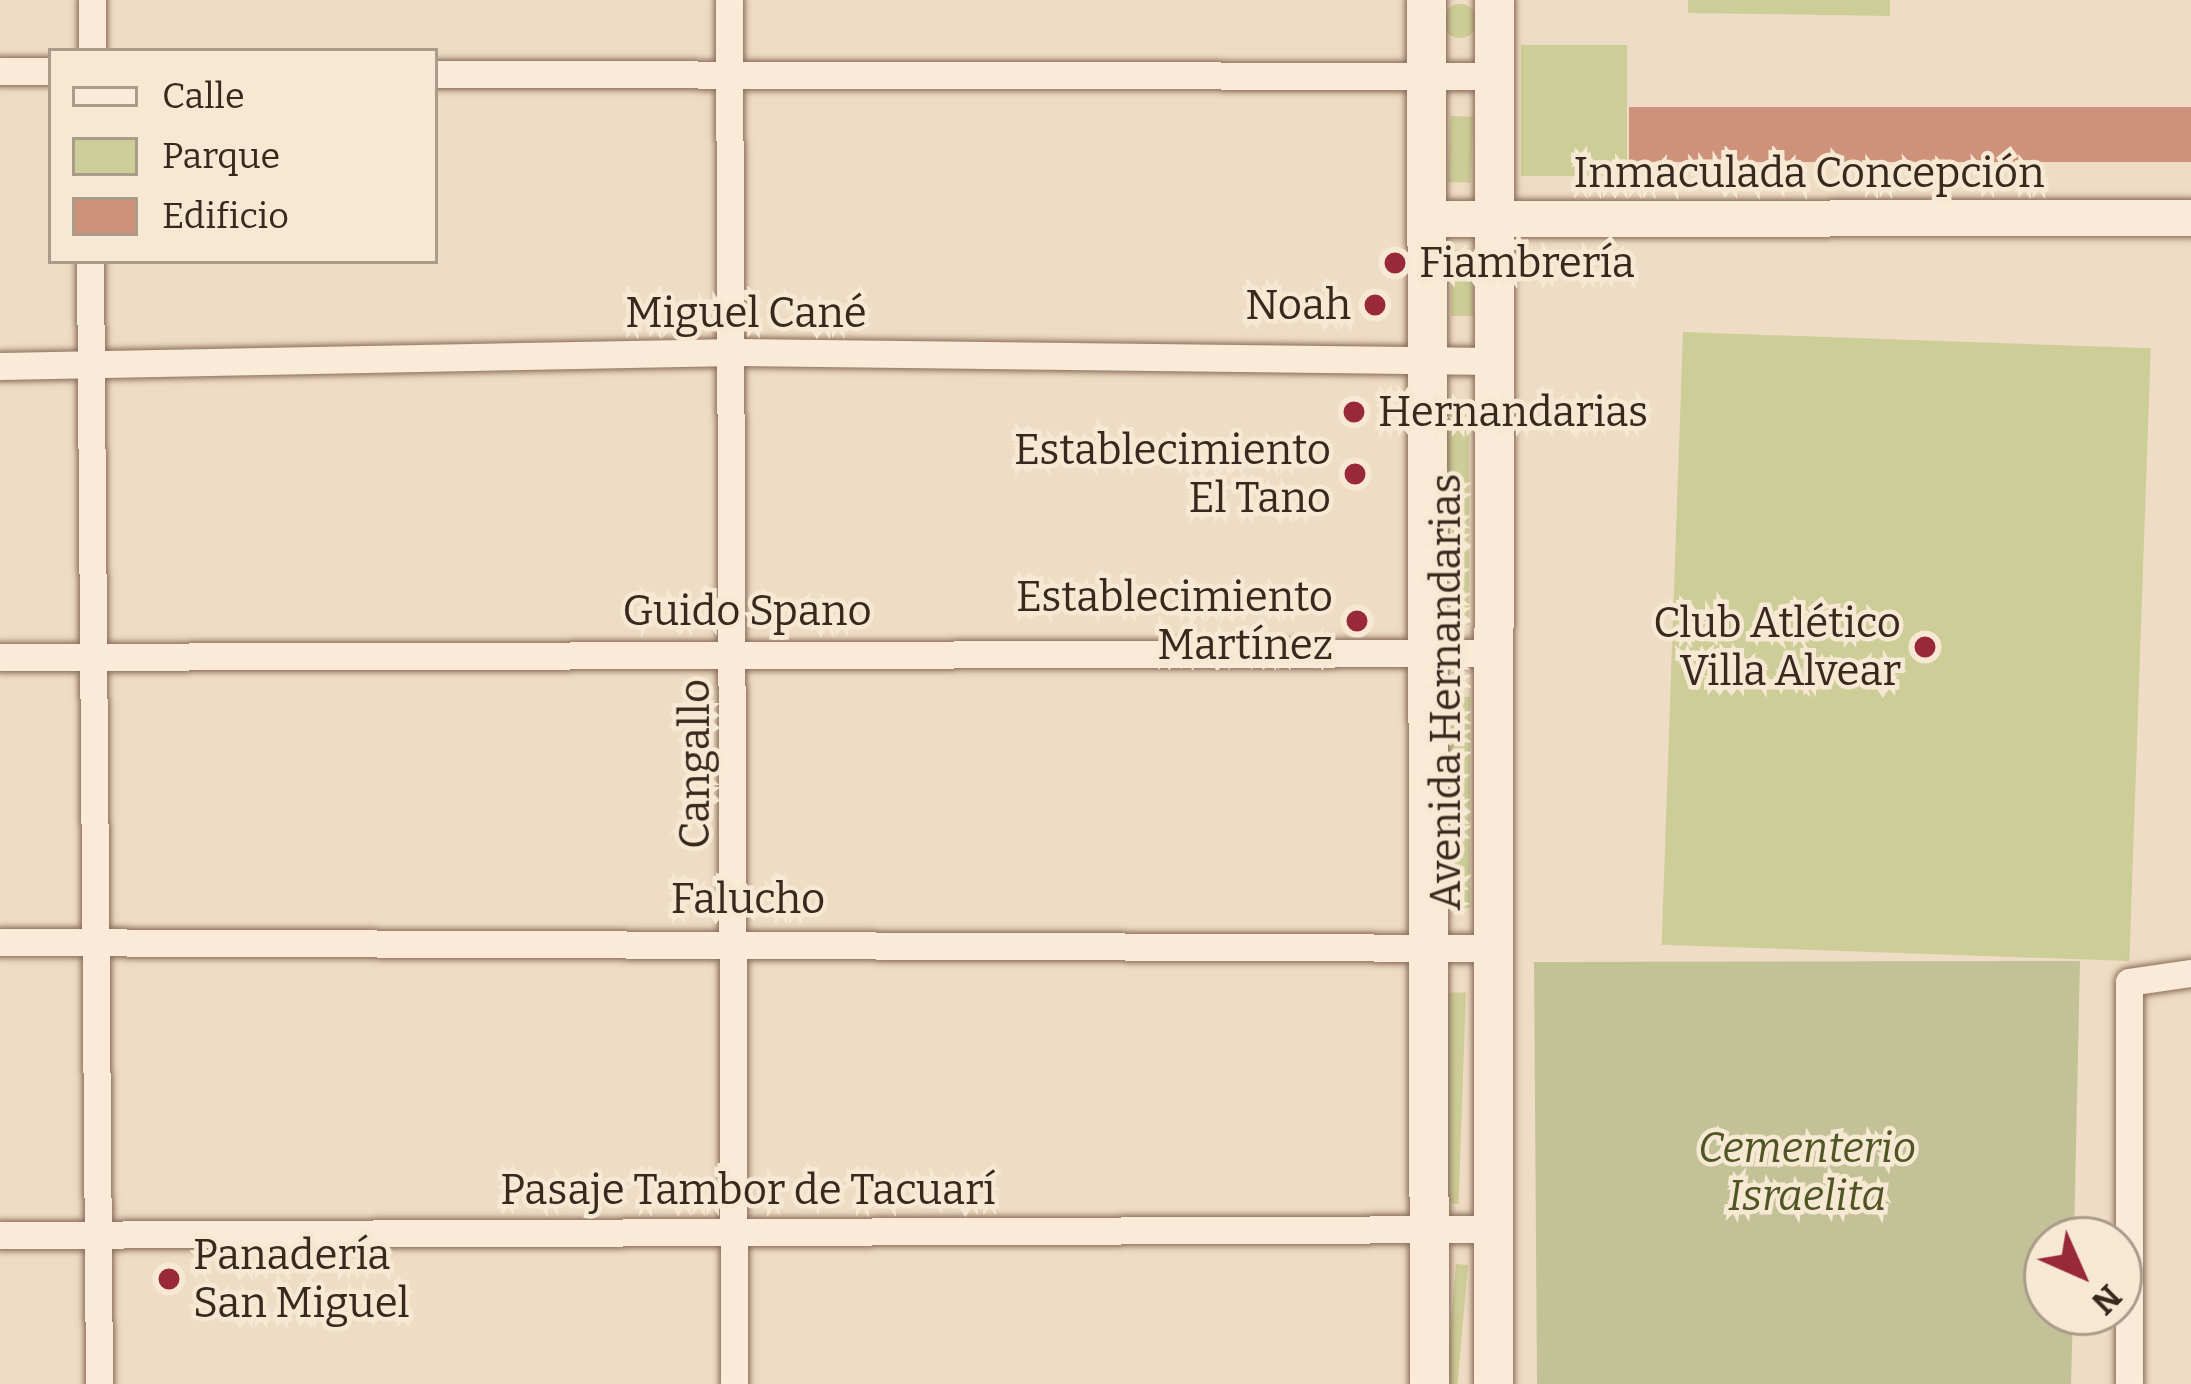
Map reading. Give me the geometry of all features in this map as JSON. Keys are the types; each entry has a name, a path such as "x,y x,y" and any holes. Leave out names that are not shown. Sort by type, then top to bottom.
{"main road":[{"name":"Avenida Hernandarias","path":"1426,0 1430,1384"},
{"name":"Avenida Hernandarias","path":"1493,1384 1494,0"}],"street":[{"path":"92,0 92,48"},
{"name":"Cangallo","path":"729,0 736,352 734,1384"},
{"path":"0,71 48,71"},
{"path":"438,74 1492,76"},
{"name":"Inmaculada Concepción","path":"1426,219 2191,218"},
{"path":"90,264 99,1384"},
{"name":"Miguel Cané","path":"0,366 736,352 1493,361"},
{"name":"Guido Spano","path":"0,657 1494,653"},
{"name":"Falucho","path":"0,942 1428,940 1496,948"},
{"path":"2129,1384 2128,982 2191,973"},
{"name":"Pasaje Tambor de Tacuarí","path":"0,1235 1496,1229"}],"green space":[{"path":"1688,0 1890,0 1890,16 1688,13"},
{"path":"1460,4 1472,9 1477,21 1472,33 1460,38 1448,33 1443,21 1448,9"},
{"path":"1521,45 1627,45 1627,176 1521,176"},
{"path":"1450,116 1473,117 1471,183 1448,182"},
{"path":"1451,250 1473,250 1473,316 1451,316"},
{"name":"Club Atlético Villa Alvear","path":"1683,332 2151,348 2129,961 1662,945"},
{"path":"1444,415 1469,415 1469,625 1444,625"},
{"path":"1446,697 1470,697 1470,908 1446,908"},
{"name":"Cementerio Israelita","path":"2080,961 2075,1216 2023,1216 2023,1336 2072,1336 2071,1384 1537,1384 1534,962"},
{"path":"1441,992 1466,993 1459,1204 1434,1203"},
{"path":"1456,1264 1468,1265 1458,1384 1446,1384"}],"building":[{"path":"1629,107 2191,107 2191,162 1629,162"}],"place":[{"name":"Fiambrería","path":"1395,263"},
{"name":"Noah","path":"1375,305"},
{"name":"Hernandarias","path":"1354,412"},
{"name":"Establecimiento El Tano","path":"1355,474"},
{"name":"Establecimiento Martínez","path":"1357,621"},
{"name":"Club Atlético Villa Alvear","path":"1925,647"},
{"name":"Panadería San Miguel","path":"169,1279"}]}
